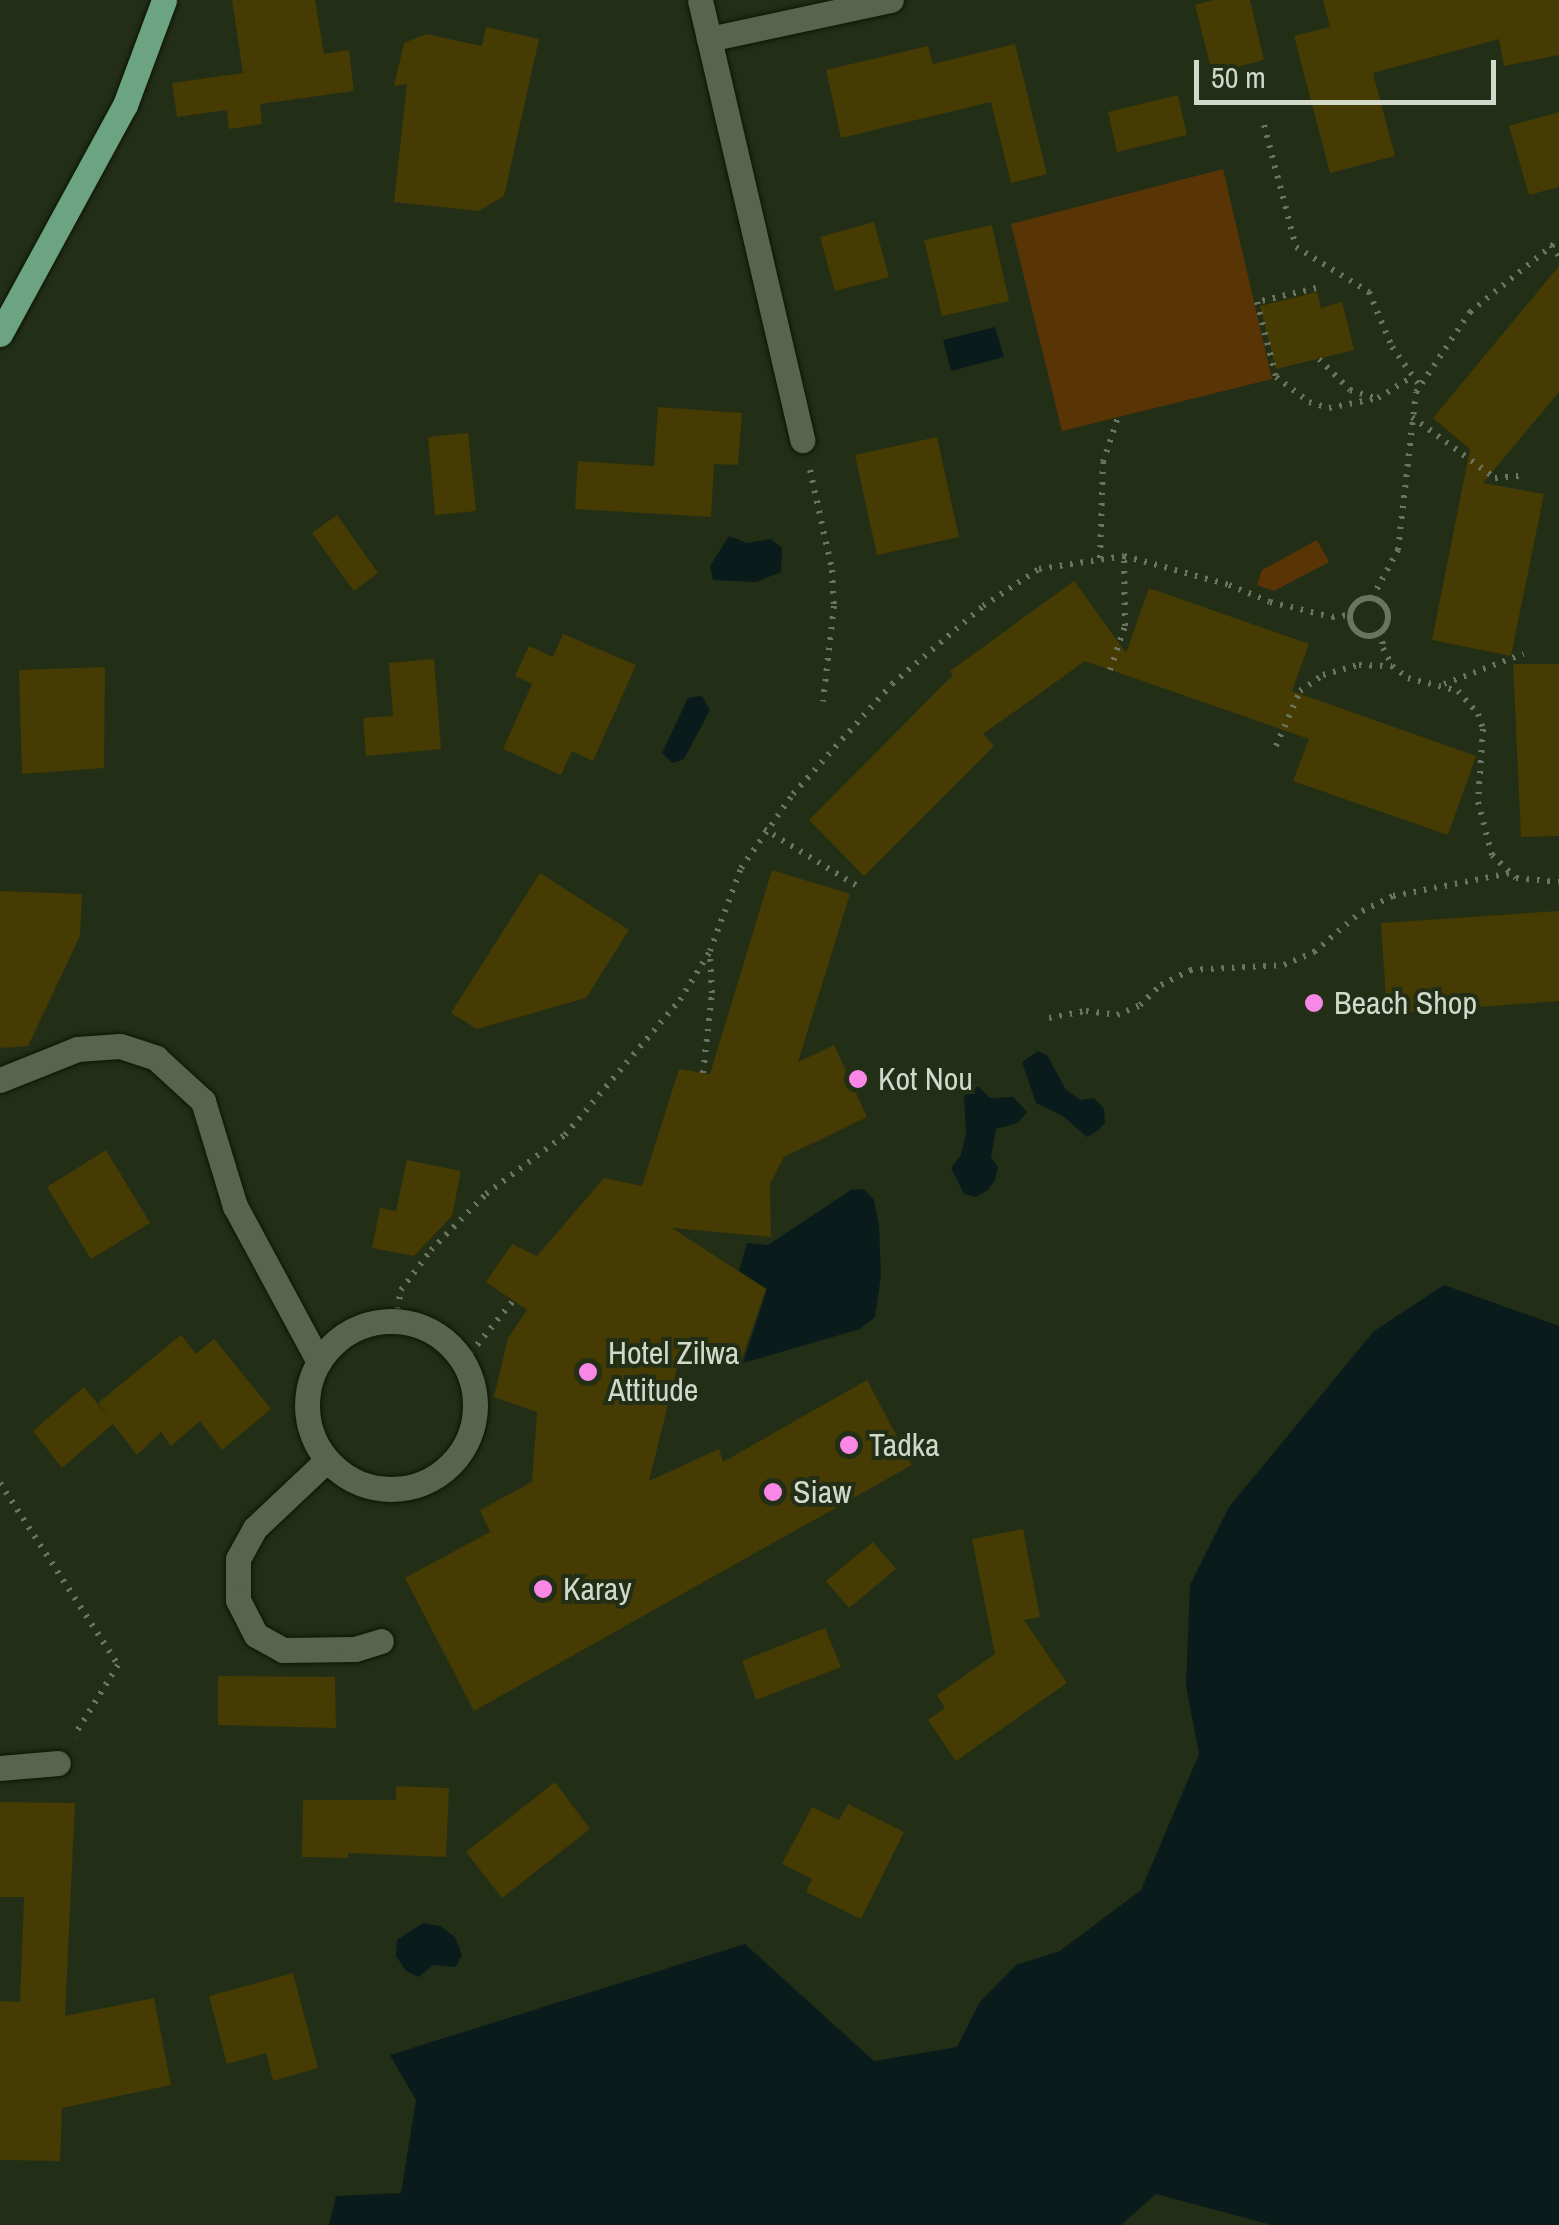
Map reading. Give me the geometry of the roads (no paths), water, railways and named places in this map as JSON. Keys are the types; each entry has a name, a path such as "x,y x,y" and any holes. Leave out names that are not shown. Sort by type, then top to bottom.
{"main road":[{"path":"0,334 125,105 164,0"}],"street":[{"path":"700,0 802,440"},
{"path":"709,39 891,0"},
{"path":"0,1080 78,1049 120,1046 156,1058 203,1102 235,1206 319,1362"},
{"path":"396,1320 422,1326 446,1340 464,1361 474,1386 476,1414 460,1453 428,1481 402,1489 374,1488 348,1478 327,1460 313,1438 307,1412 309,1386 319,1362 352,1331 396,1320"},
{"path":"327,1460 255,1528 238,1560 238,1600 256,1634 282,1650 355,1649 381,1641"},
{"path":"0,1768 58,1763"}],"place":[{"name":"Beach Shop","path":"1314,1003"},
{"name":"Kot Nou","path":"858,1079"},
{"name":"Hotel Zilwa Attitude","path":"588,1372"},
{"name":"Tadka","path":"849,1445"},
{"name":"Siaw","path":"773,1492"},
{"name":"Karay","path":"543,1589"}]}
